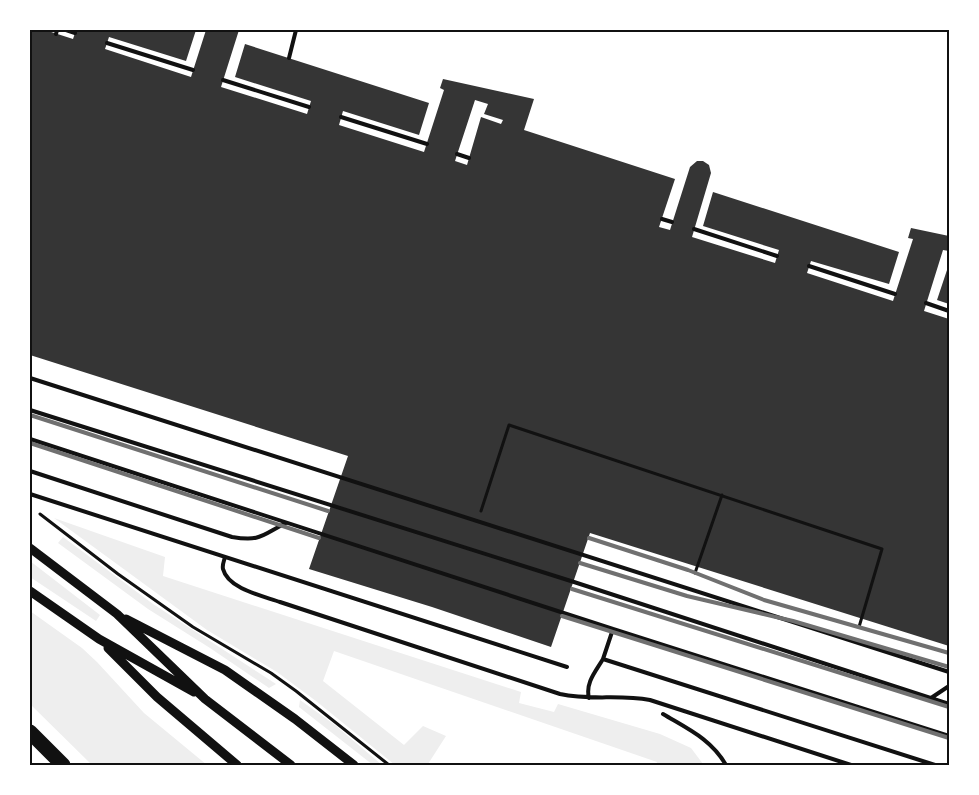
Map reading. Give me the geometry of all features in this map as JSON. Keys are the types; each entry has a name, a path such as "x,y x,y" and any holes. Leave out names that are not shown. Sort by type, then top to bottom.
{"highway":[{"path":"30,732 63,765"}],"street":[{"path":"30,548 116,614 205,699 291,765"},
{"path":"30,591 99,639 205,699"},
{"path":"116,614 225,670 276,704 354,765"},
{"path":"99,639 157,697 200,736 237,765"}],"lane":[{"path":"66,30 75,33"},
{"path":"289,58 296,30"},
{"path":"107,43 193,70"},
{"path":"223,80 309,107"},
{"path":"277,97 279,91"},
{"path":"341,117 427,144"},
{"path":"457,154 469,158"},
{"path":"662,219 672,222"},
{"path":"694,229 777,256"},
{"path":"809,266 895,294"},
{"path":"926,304 949,311"},
{"path":"30,378 949,672"},
{"path":"30,410 536,570 949,704"},
{"path":"30,439 564,612 613,630 949,736"},
{"path":"30,471 249,540 258,538 286,523"},
{"path":"30,494 567,667"},
{"path":"225,557 223,567 227,578 240,588 560,694 575,698 632,696 650,700 851,765"},
{"path":"589,698 587,691 590,682 603,659 613,630"},
{"path":"603,659 935,765"},
{"path":"931,698 949,686"},
{"path":"663,714 708,741 718,751 726,765"}],"path":[{"path":"478,521 509,425 882,549 859,627"},
{"path":"695,573 722,495"},
{"path":"40,514 118,574 186,622 271,673 296,691 388,765"}],"shaded area":[{"path":"54,518 165,557 163,576 521,692 519,703 554,712 558,704 660,734 691,748 703,764 656,765 657,762 334,651 323,681 404,745 423,726 446,736 429,765 395,765 277,672 207,630"},
{"path":"63,537 153,604 276,684 269,688 148,609 58,543"},
{"path":"30,561 100,615 96,621 30,577"},
{"path":"30,611 82,648 144,713 207,765 92,765 30,704"},
{"path":"300,700 335,725 382,765 373,765 299,707"}],"building":[{"path":"30,30 45,30 73,39 76,30 196,30 186,61 109,37 105,49 191,77 206,30 239,30 221,87 307,114 311,101 235,77 245,44 429,103 419,135 343,111 339,125 424,152 444,90 440,88 443,79 534,99 524,130 675,179 659,227 670,230 690,167 697,161 703,161 709,165 711,173 692,237 775,263 779,250 703,226 713,192 899,252 889,284 811,261 807,273 893,301 913,239 908,238 911,228 949,236 949,251 943,250 924,311 949,319 949,646 590,533 551,647 432,607 309,569 348,456 30,355","holes":["475,100 488,104 484,114 503,120 501,124 481,117 467,165 455,161"]},
{"path":"949,267 949,304 937,300"}],"railway":[{"path":"30,415 328,511"},
{"path":"30,443 319,538"},
{"path":"589,538 688,570 764,600 949,653"},
{"path":"580,563 687,596 793,621 949,667"},
{"path":"572,589 949,707"},
{"path":"562,616 949,738"}]}
